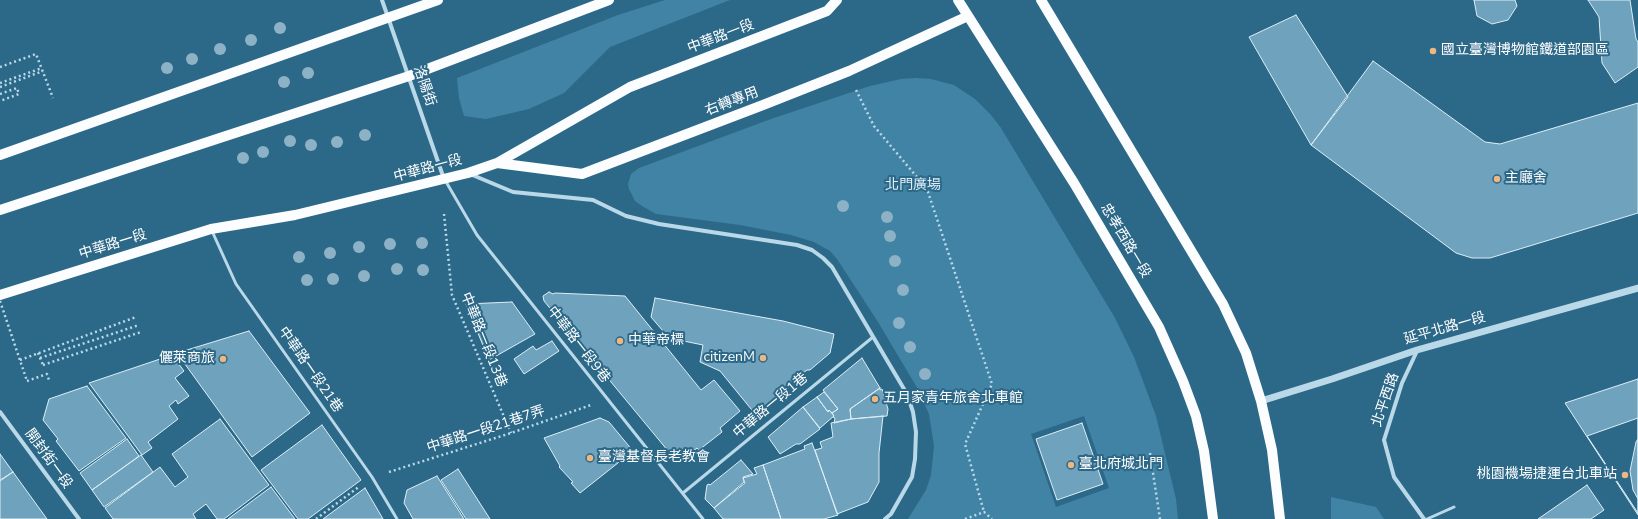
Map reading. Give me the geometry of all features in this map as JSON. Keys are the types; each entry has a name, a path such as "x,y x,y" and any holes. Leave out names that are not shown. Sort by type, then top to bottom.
{"main road":[{"path":"0,155 438,0"},
{"path":"0,210 409,76 609,0"},
{"name":"中華路一段","path":"0,295 211,229 295,215 468,173 496,163 630,87 828,11 837,0"},
{"name":"忠孝西路一段","path":"958,0 1074,183 1159,327 1183,381 1196,416 1204,452 1213,519"},
{"path":"1041,0 1223,304 1246,353 1261,401 1272,450 1280,519"},
{"name":"右轉專用","path":"496,163 582,174 849,71 968,16"}],"street":[{"name":"洛陽街","path":"382,0 444,179"},
{"path":"468,173 513,192 593,200 626,216 797,245 812,250 823,258 832,267 907,394 913,412 916,432 915,459 912,477 891,514 885,519"},
{"name":"延平北路一段","path":"1261,401 1417,350 1638,288"},
{"name":"北平西路","path":"1417,350 1402,383 1384,440 1394,477 1425,519"},
{"name":"開封街一段","path":"0,412 79,519"}],"lane":[{"name":"中華路一段9巷","path":"444,179 477,235 703,519"},
{"name":"中華路一段21巷","path":"211,229 236,284 372,477 397,519"},
{"name":"中華路一段1巷","path":"683,493 873,337"},
{"path":"1425,519 1454,507"}],"path":[{"path":"0,67 36,54 53,98"},
{"path":"0,83 42,70"},
{"path":"0,87 42,70"},
{"path":"0,94 16,88 19,94 0,101"},
{"path":"856,90 874,126 927,189 992,384 965,444 984,512 992,519"},
{"name":"中華路一段13巷","path":"444,213 452,295 511,433"},
{"path":"0,301 27,380 46,374 49,380"},
{"path":"20,360 136,317"},
{"path":"40,358 139,325"},
{"path":"38,353 43,365 140,332"},
{"name":"中華路一段21巷7弄","path":"316,519 372,477 511,433 607,400"},
{"path":"1150,453 1160,519"},
{"path":"965,519 984,512"}],"green space":[{"path":"665,0 730,0 610,47 564,93 529,109 486,119 464,116 459,98 457,78 618,15"},
{"name":"北門廣場","path":"901,79 931,79 954,85 975,99 991,115 1001,128 1115,318 1134,357 1156,416 1176,499 1178,519 908,519 926,490 931,475 934,446 929,414 919,391 878,322 837,259 830,251 814,242 791,235 740,225 656,214 635,201 629,189 628,184 631,174 639,168 771,119 870,86","holes":["1084,416 1109,488 1056,507 1031,434"]},
{"path":"1331,497 1376,507 1384,519 1331,519"}],"building":[{"path":"1474,0 1515,0 1517,6 1508,20 1492,24 1477,16"},
{"path":"1588,0 1630,0 1636,39 1638,42 1638,67 1615,83 1602,63 1599,17"},
{"path":"1296,15 1348,97 1311,145 1249,37"},
{"name":"主廳舍","path":"1373,61 1485,142 1500,144 1638,103 1638,213 1490,258 1472,258 1456,253 1311,145"},
{"name":"中華帝標","path":"549,292 553,294 625,296 701,390 714,380 740,411 720,428 722,432 699,450 697,448 678,463 544,301 543,296"},
{"name":"citizenM","path":"655,298 783,321 834,334 830,353 810,370 807,370 797,378 798,380 756,415 720,371 700,362 703,345 669,338 651,317"},
{"path":"512,302 535,334 489,360 466,304"},
{"path":"249,331 310,413 252,457 177,353"},
{"path":"552,341 559,351 524,374 514,359 533,346 536,350"},
{"path":"172,355 184,371 175,378 189,396 178,404 176,400 169,406 178,419 148,442 152,448 142,455 89,383"},
{"path":"862,358 880,388 850,409 851,419 834,423 835,418 833,417 834,416 832,413 838,409 823,390"},
{"name":"桃園機場捷運台北車站","path":"1638,379 1638,515 1565,403"},
{"path":"87,386 126,438 79,471 56,441 58,439 43,420 49,399"},
{"name":"五月家青年旅舍北車館","path":"880,388 880,390 882,389 888,409 887,416 851,419 850,409"},
{"path":"824,392 838,409 832,413 829,410 828,412 817,397"},
{"path":"817,397 828,412 829,410 834,416 820,428 803,407"},
{"path":"803,407 820,429 800,444 796,444 780,454 768,437"},
{"path":"883,416 879,453 879,482 868,502 837,514 815,450 822,448 820,442 833,437 831,423 851,419"},
{"name":"臺灣基督長老教會","path":"600,418 609,422 633,451 580,493 571,483 573,482 559,467 560,466 544,438"},
{"name":"桃園機場捷運台北車站","path":"1638,418 1638,513 1587,436"},
{"path":"220,419 269,485 224,519 217,519 206,504 193,514 196,519 113,519 105,508 160,467 175,487 188,477 172,454"},
{"name":"臺北府城北門","path":"1082,423 1103,484 1057,500 1036,439"},
{"path":"322,425 361,480 308,519 298,519 261,470"},
{"path":"127,439 139,456 92,490 80,473"},
{"path":"1638,439 1638,499 1633,490 1630,471 1636,442"},
{"path":"812,443 838,515 824,519 781,519 763,465 805,449 804,446"},
{"path":"0,454 13,472 0,480"},
{"path":"141,455 153,472 104,507 92,490"},
{"path":"741,460 753,474 743,477 744,482 714,508 705,499 707,485 710,485"},
{"path":"763,465 781,519 723,519 714,508 745,483 743,478 757,474 754,468"},
{"path":"458,469 490,519 466,519 441,480"},
{"path":"13,472 47,519 0,519 0,481"},
{"path":"437,476 464,519 413,519 404,503 407,490"},
{"path":"1587,485 1604,510 1591,519 1538,519"},
{"path":"271,487 295,519 228,519"},
{"path":"365,488 383,519 323,519"}],"place":[{"name":"國立臺灣博物館鐵道部園區","path":"1433,51"},
{"name":"主廳舍","path":"1497,179"},
{"name":"中華帝標","path":"620,341"},
{"name":"citizenM","path":"763,358"},
{"name":"儷萊商旅","path":"223,359"},
{"name":"五月家青年旅舍北車館","path":"875,399"},
{"name":"臺灣基督長老教會","path":"590,458"},
{"name":"臺北府城北門","path":"1071,465"},
{"name":"桃園機場捷運台北車站","path":"1625,475"}]}
